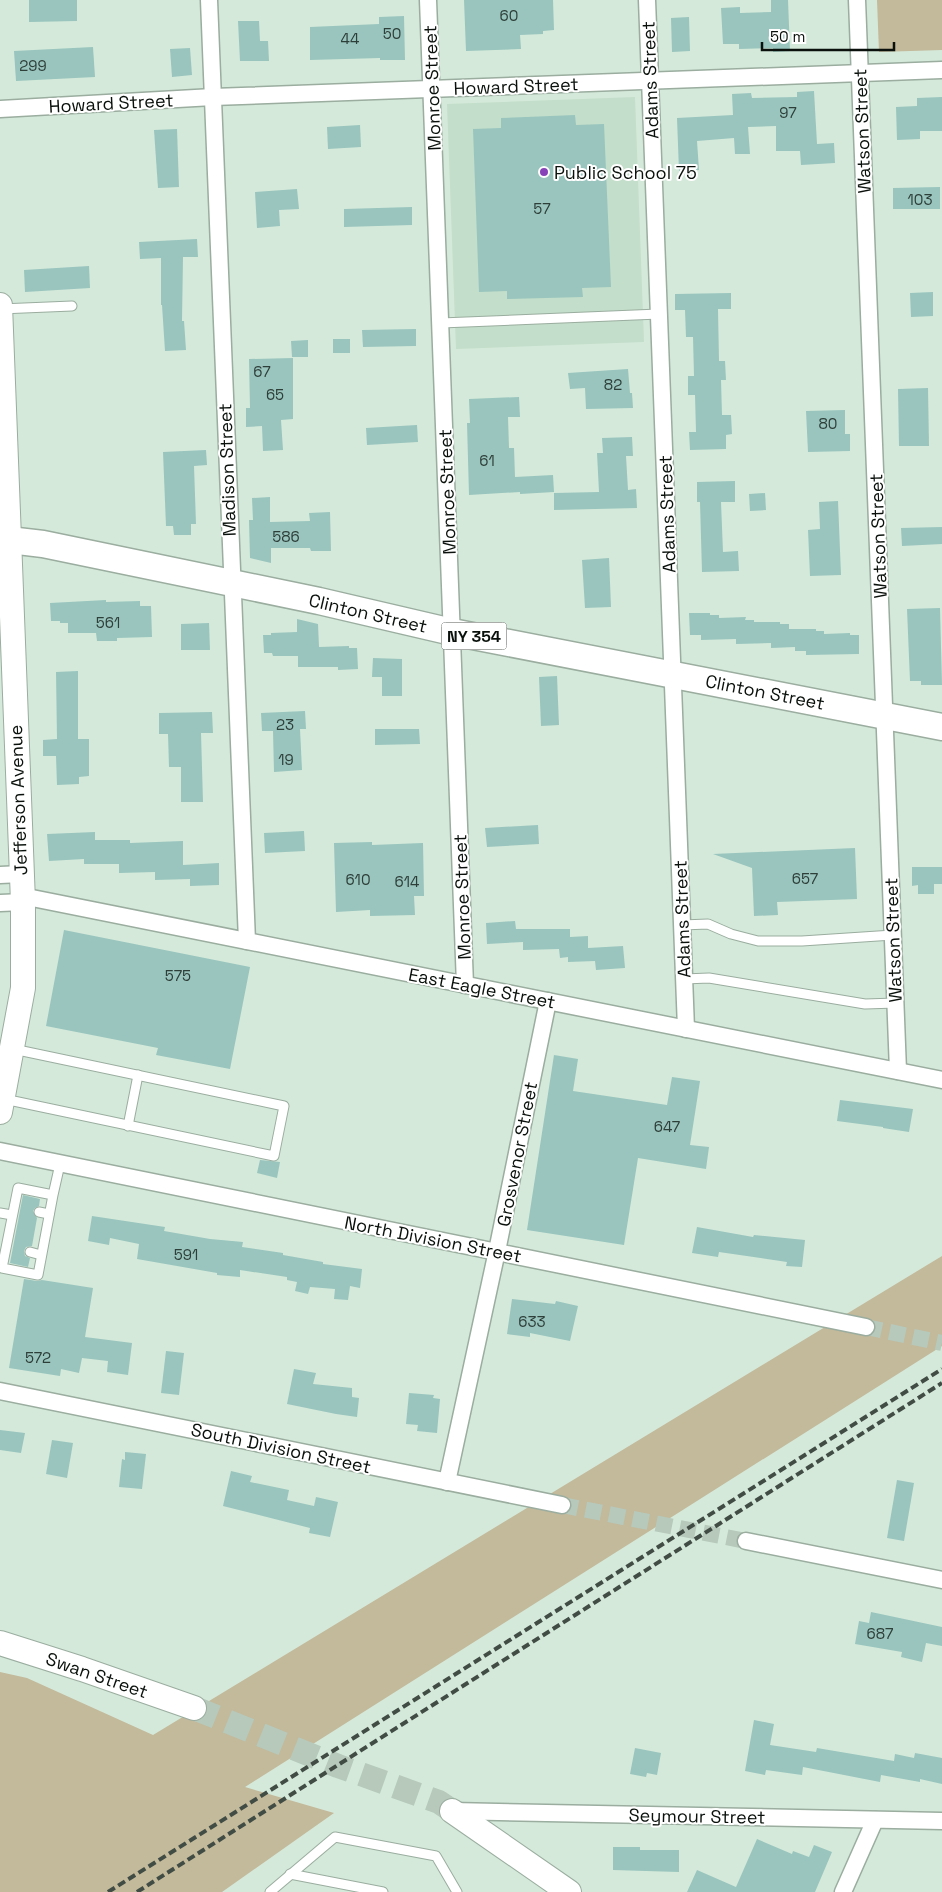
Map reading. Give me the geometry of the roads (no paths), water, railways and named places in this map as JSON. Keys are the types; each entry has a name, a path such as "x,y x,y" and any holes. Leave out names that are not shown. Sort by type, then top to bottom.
{"main road":[{"name":"Clinton Street","path":"4,539 43,544 232,583 452,632 942,727"}],"street":[{"name":"Madison Street","path":"209,0 247,941"},
{"name":"Monroe Street","path":"428,0 465,984"},
{"name":"Adams Street","path":"647,0 686,1029"},
{"name":"Watson Street","path":"857,0 898,1071"},
{"name":"Howard Street","path":"0,110 213,97 942,70"},
{"name":"Jefferson Avenue","path":"0,305 4,539 10,675 13,890 23,988 1,1106"},
{"name":"East Eagle Street","path":"13,890 247,941 942,1080"},
{"name":"Grosvenor Street","path":"447,1482 548,1001"},
{"name":"North Division Street","path":"0,1151 866,1327"},
{"name":"South Division Street","path":"0,1391 562,1505"},
{"path":"746,1541 942,1580"},
{"name":"Swan Street","path":"0,1643 74,1666 194,1708"},
{"path":"452,1811 569,1892"},
{"name":"Seymour Street","path":"452,1811 942,1821"},
{"path":"843,1892 875,1820"}],"lane":[{"path":"0,309 72,306"},
{"path":"440,323 659,314"},
{"path":"682,925 708,924 731,934 758,941 802,941 893,935"},
{"path":"684,979 709,978 865,1004 896,1003"},
{"path":"1,1106 128,1126 274,1156 284,1106 12,1049"},
{"path":"128,1126 138,1076"},
{"path":"53,1195 18,1188 12,1227 1,1273 38,1275 60,1164"},
{"path":"0,1213 15,1210"},
{"path":"39,1212 49,1214"},
{"path":"34,1231 45,1233"},
{"path":"30,1252 41,1255"},
{"path":"270,1892 335,1837 436,1856 457,1892"},
{"path":"290,1874 383,1892"}],"tunnel":[{"path":"866,1327 942,1343"},
{"path":"562,1505 746,1541"},
{"path":"194,1708 338,1766 439,1802 452,1811"}],"railway":[{"path":"108,1892 942,1369"},
{"path":"137,1892 942,1383"}],"place":[{"name":"Public School 75","path":"544,172"}]}
